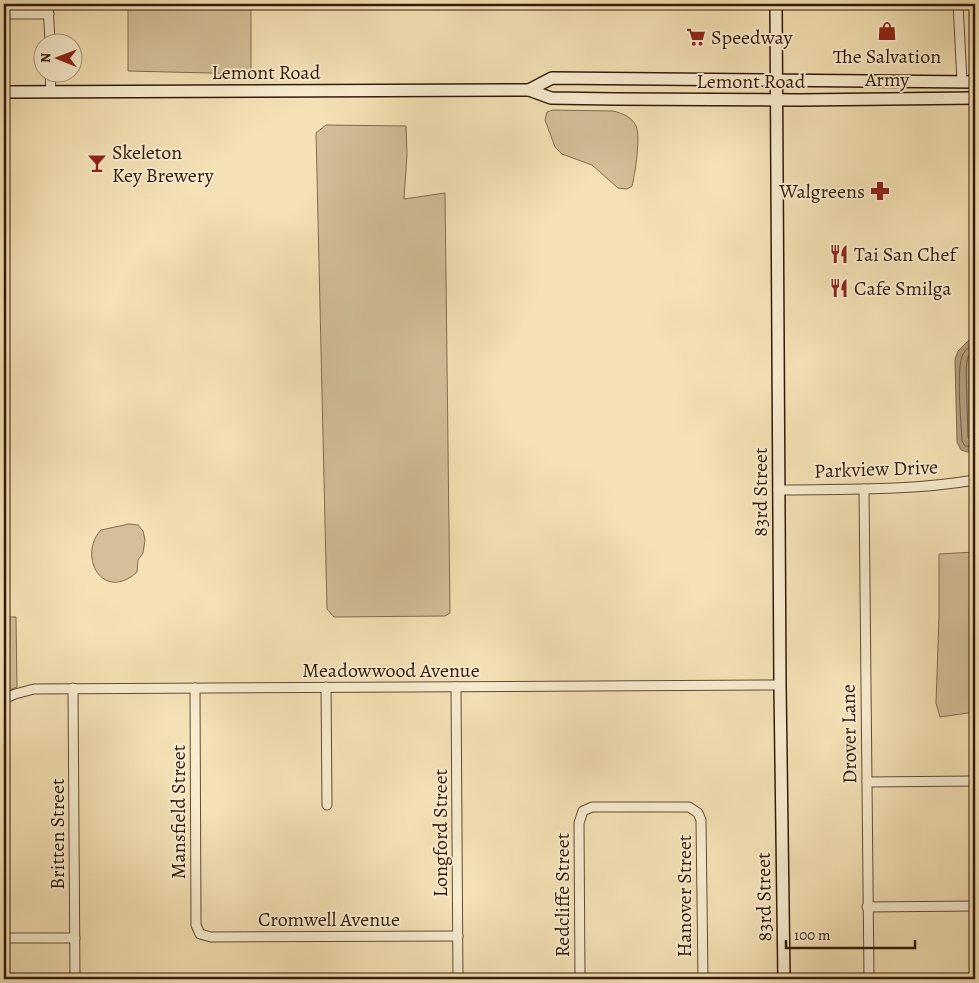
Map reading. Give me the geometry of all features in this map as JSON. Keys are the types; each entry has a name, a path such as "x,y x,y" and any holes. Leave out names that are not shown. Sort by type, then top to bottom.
{"main road":[{"name":"83rd Street","path":"776,4 778,490 784,979"},
{"name":"Lemont Road","path":"529,90 552,78 975,82"},
{"name":"Lemont Road","path":"4,92 529,90 551,98 776,100 975,98"}],"street":[{"path":"48,4 50,32"},
{"path":"958,4 962,82"},
{"path":"4,14 49,14"},
{"path":"50,82 51,92"},
{"name":"Parkview Drive","path":"778,490 927,487 975,480"},
{"name":"Drover Lane","path":"864,489 869,979"},
{"name":"Meadowwood Avenue","path":"4,699 34,689 74,688 780,685"},
{"path":"326,687 327,805"},
{"name":"Longford Street","path":"456,687 458,979"},
{"name":"Britten Street","path":"74,688 75,979"},
{"name":"Mansfield Street","path":"195,688 196,925 200,934"},
{"path":"867,782 975,781"},
{"name":"Redcliffe Street","path":"580,979 579,822 583,811 592,808 689,807 698,813"},
{"name":"Hanover Street","path":"698,813 702,820 702,979"},
{"path":"868,907 975,906"},
{"name":"Cromwell Avenue","path":"200,934 210,937 458,936"},
{"path":"4,938 74,938"}],"shaded area":[{"path":"128,4 251,4 251,74 128,71"},
{"path":"553,110 613,111 623,114 632,120 636,126 638,146 632,186 627,189 618,188 592,165 562,154 555,147 545,120 547,112"},
{"path":"326,125 406,126 407,155 404,199 445,193 450,613 445,616 334,617 327,609 316,133"},
{"path":"129,524 138,525 143,531 145,540 143,553 138,560 137,572 125,580 114,582 104,579 97,572 93,563 94,541 101,530"},
{"path":"975,552 975,712 940,717 936,703 939,554"},
{"path":"4,617 16,617 17,687 4,692"}],"water":[{"path":"969,340 975,340 975,451 967,452 961,450 957,442 955,359 958,351"}],"place":[{"name":"The Salvation Army","path":"887,31"},
{"name":"Speedway","path":"696,37"},
{"name":"Skeleton Key Brewery","path":"97,163"},
{"name":"Walgreens","path":"880,191"},
{"name":"Tai San Chef","path":"839,254"},
{"name":"Cafe Smilga","path":"839,288"}]}
